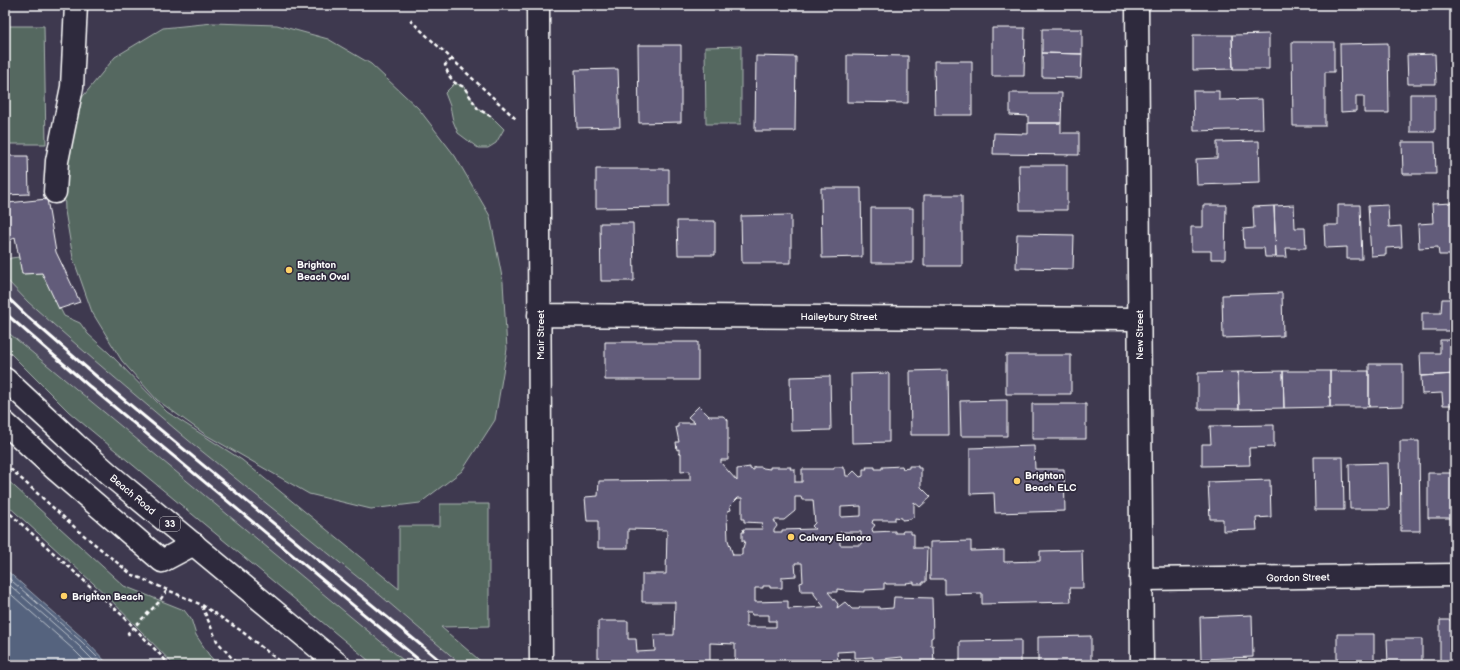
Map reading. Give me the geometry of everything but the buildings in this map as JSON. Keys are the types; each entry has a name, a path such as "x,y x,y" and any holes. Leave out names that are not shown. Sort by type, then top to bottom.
{"street":[{"path":"55,192 57,161 72,87 76,5"},
{"name":"Mair Street","path":"538,5 541,665"},
{"name":"New Street","path":"1137,5 1142,665"},
{"name":"Haileybury Street","path":"539,315 1139,319"},
{"name":"Beach Road","path":"5,379 74,444 339,665"},
{"path":"5,423 54,469 162,561 194,544"},
{"name":"Gordon Street","path":"1141,579 1455,575"}],"path":[{"path":"410,20 516,120 539,121"},
{"path":"452,59 445,65 449,76 455,83 464,87 478,109 492,117"},
{"path":"5,509 134,627 170,665"},
{"path":"129,635 128,633 158,603 167,590"},
{"path":"202,605 217,641 238,665"}],"shaded area":[{"path":"5,278 28,302 188,440 381,596 462,665 409,665 5,330"}],"green space":[{"name":"Brighton Beach Oval","path":"213,23 277,25 328,39 371,64 418,108 455,156 490,216 503,282 507,349 495,420 462,471 420,503 371,509 309,494 206,435 157,400 122,361 92,312 73,258 65,211 63,150 76,105 115,57 163,28"},
{"path":"5,26 44,26 46,144 5,144"},
{"path":"741,46 741,124 706,124 705,47"},
{"path":"455,83 464,87 478,109 492,117 504,129 496,143 488,148 478,148 458,133 445,93"},
{"path":"19,257 22,274 42,273 64,316 80,323 88,334 109,353 167,412 242,460 399,589 399,526 440,526 440,504 489,504 489,626 441,627 485,665 462,665 381,596 188,440 94,360 28,302 5,278 5,261 11,258"},
{"path":"5,330 409,665 374,665 69,412 5,348"},
{"path":"5,478 124,586 184,610 191,619 196,635 209,655 218,665 174,665 105,594 5,503"}],"water":[{"path":"5,569 84,639 109,665 5,665"}],"railway":[{"path":"5,295 111,389 445,665"},
{"path":"5,313 89,386 425,665"}],"place":[{"name":"Brighton Beach Oval","path":"289,270"},
{"name":"Brighton Beach ELC","path":"1017,481"},
{"name":"Calvary Elanora","path":"791,537"},
{"name":"Brighton Beach","path":"64,596"}]}
